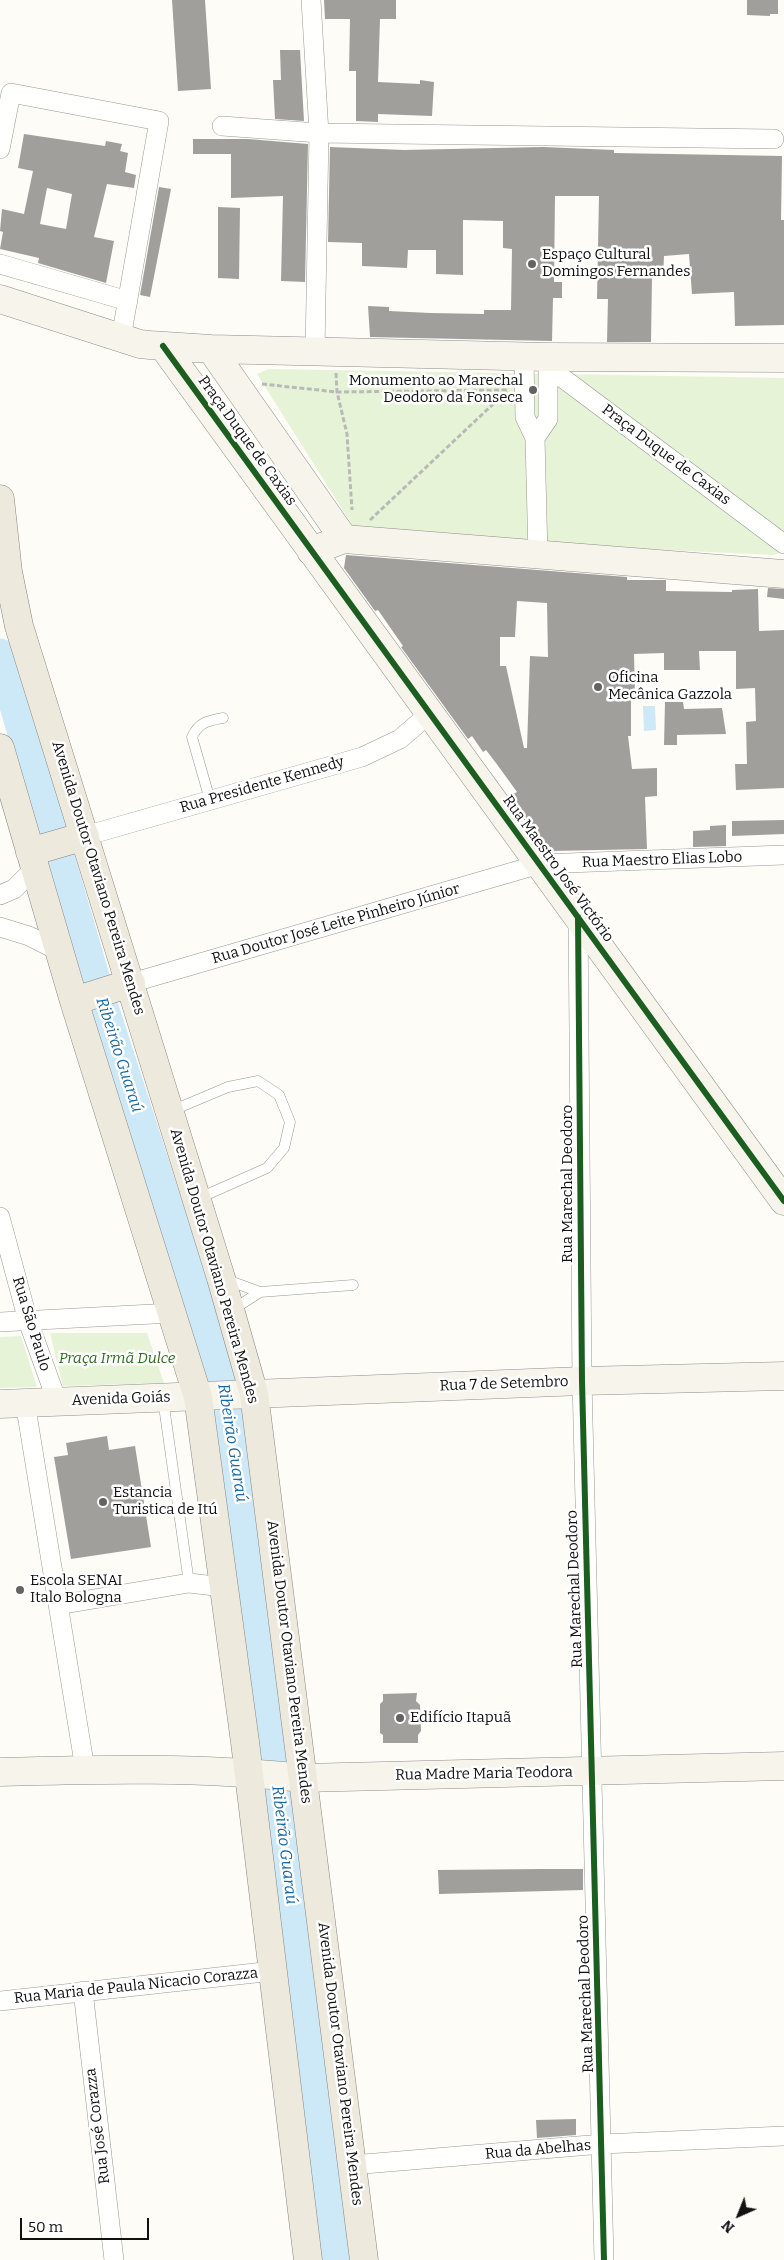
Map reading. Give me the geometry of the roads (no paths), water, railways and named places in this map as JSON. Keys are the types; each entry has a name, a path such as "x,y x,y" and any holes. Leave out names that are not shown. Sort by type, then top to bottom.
{"main road":[{"name":"Avenida Doutor Otaviano Pereira Mendes","path":"0,499 8,572 20,626 52,849 59,951 81,999 172,1314 227,1396 298,1777 364,2260"},
{"name":"Avenida Doutor Otaviano Pereira Mendes","path":"0,748 123,986 169,1112 231,1310 227,1396 224,1587 254,1772 273,1971 308,2260"},
{"path":"81,999 123,986"}],"street":[{"path":"311,0 319,133 325,352"},
{"path":"0,149 11,93 159,121 121,338"},
{"path":"222,126 319,133 774,139"},
{"path":"0,264 128,301"},
{"path":"0,299 140,344 163,346 536,361 784,358"},
{"name":"Praça Duque de Caxias","path":"163,346 312,551"},
{"name":"Praça Duque de Caxias","path":"211,349 351,532"},
{"path":"536,361 525,417 536,438 538,556"},
{"name":"Praça Duque de Caxias","path":"536,361 784,544"},
{"path":"312,551 351,532 538,556 784,574"},
{"name":"Rua Maestro José Victório","path":"312,551 784,1201"},
{"name":"Rua Presidente Kennedy","path":"52,849 210,800 362,756 400,739 429,714"},
{"path":"0,895 14,889 52,849"},
{"name":"Rua Maestro Elias Lobo","path":"540,864 784,856"},
{"name":"Rua Doutor José Leite Pinheiro Júnior","path":"123,986 540,864"},
{"name":"Rua Marechal Deodoro","path":"578,917 582,1381 604,2260"},
{"path":"0,927 29,936 59,951"},
{"name":"Rua São Paulo","path":"0,1217 28,1321 56,1401"},
{"path":"0,1322 172,1314"},
{"name":"Rua 7 de Setembro","path":"227,1396 582,1381 784,1376"},
{"name":"Avenida Goiás","path":"13,1403 227,1396"},
{"path":"13,1403 58,1605 85,1769"},
{"path":"58,1605 189,1584 224,1587"},
{"name":"Rua Madre Maria Teodora","path":"254,1772 298,1777 784,1766"},
{"path":"0,1772 85,1769 254,1772"},
{"name":"Rua Maria de Paula Nicacio Corazza","path":"0,2001 273,1971"},
{"name":"Rua José Corazza","path":"83,1991 114,2260"},
{"name":"Rua da Abelhas","path":"352,2165 602,2144 784,2136"}],"lane":[{"path":"210,800 192,737 197,727 204,722 223,718"},
{"path":"169,1112 228,1087 258,1081 278,1095 290,1122 284,1148 267,1168 196,1199"},
{"path":"221,1278 260,1292 353,1285"},
{"path":"231,1310 260,1292"},
{"path":"163,1398 189,1584"}],"water":[{"path":"709,688 709,700 684,701 683,689"},
{"path":"643,706 655,706 656,730 644,731"}],"waterway":[{"name":"Ribeirão Guaraú","path":"0,654 102,1004 219,1365 231,1417 336,2260"}],"place":[{"name":"Espaço Cultural Domingos Fernandes","path":"532,264"},
{"name":"Monumento ao Marechal Deodoro da Fonseca","path":"533,390"},
{"name":"Oficina Mecânica Gazzola","path":"598,687"},
{"name":"Estancia Turistica de Itú","path":"103,1502"},
{"name":"Escola SENAI Italo Bologna","path":"20,1590"},
{"name":"Edifício Itapuã","path":"400,1718"}],"park label":[{"name":"Praça Irmã Dulce","path":"117,1359"}]}
